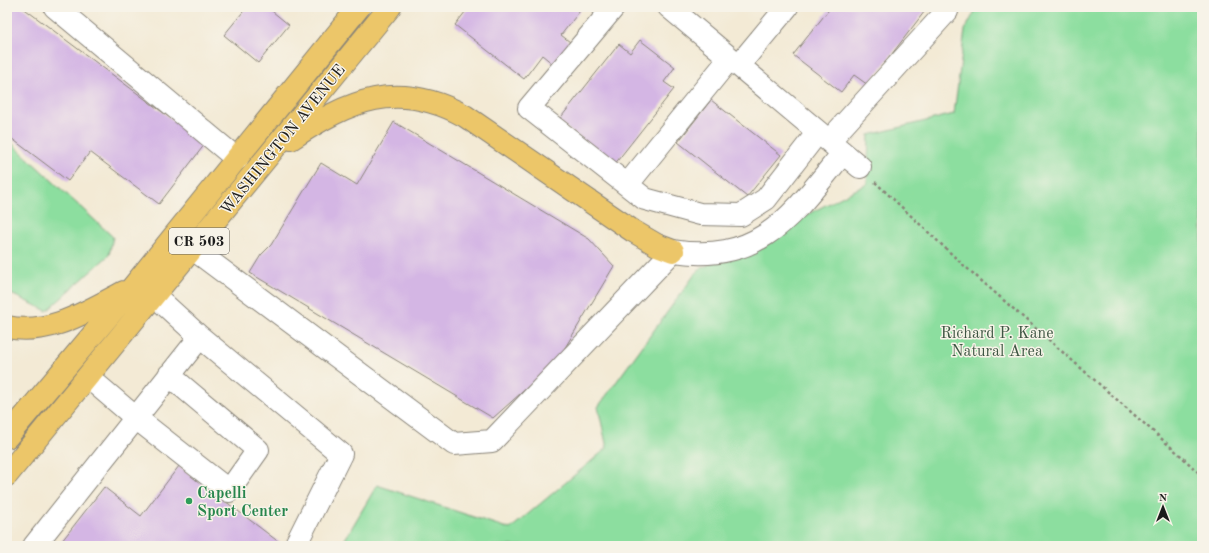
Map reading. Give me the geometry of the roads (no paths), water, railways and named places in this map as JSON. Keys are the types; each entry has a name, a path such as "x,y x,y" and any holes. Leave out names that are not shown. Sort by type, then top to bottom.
{"main road":[{"name":"WASHINGTON AVENUE","path":"7,437 132,288 359,7"},
{"name":"WASHINGTON AVENUE","path":"7,475 390,7"},
{"path":"273,150 318,121 348,106 380,98 398,96 426,99 439,103 465,116 633,231 657,245 672,251"},
{"path":"7,327 33,329 52,327 132,288"}],"street":[{"path":"55,7 236,159"},
{"path":"614,7 528,108 645,199 700,214 740,215 766,199 830,142 947,11 948,7"},
{"path":"669,7 860,168"},
{"path":"628,185 734,62 787,7"},
{"path":"313,64 331,80"},
{"path":"193,249 454,444 492,441 672,251 700,255 717,253 749,244 762,237 786,220 798,208 830,142"},
{"path":"154,295 200,337 341,454 295,546"},
{"path":"34,546 200,337"},
{"path":"88,377 136,418 230,490 258,450 170,375"}],"place":[{"name":"Capelli Sport Center","path":"189,501"}],"park label":[{"name":"Richard P. Kane Natural Area","path":"997,341"}]}
